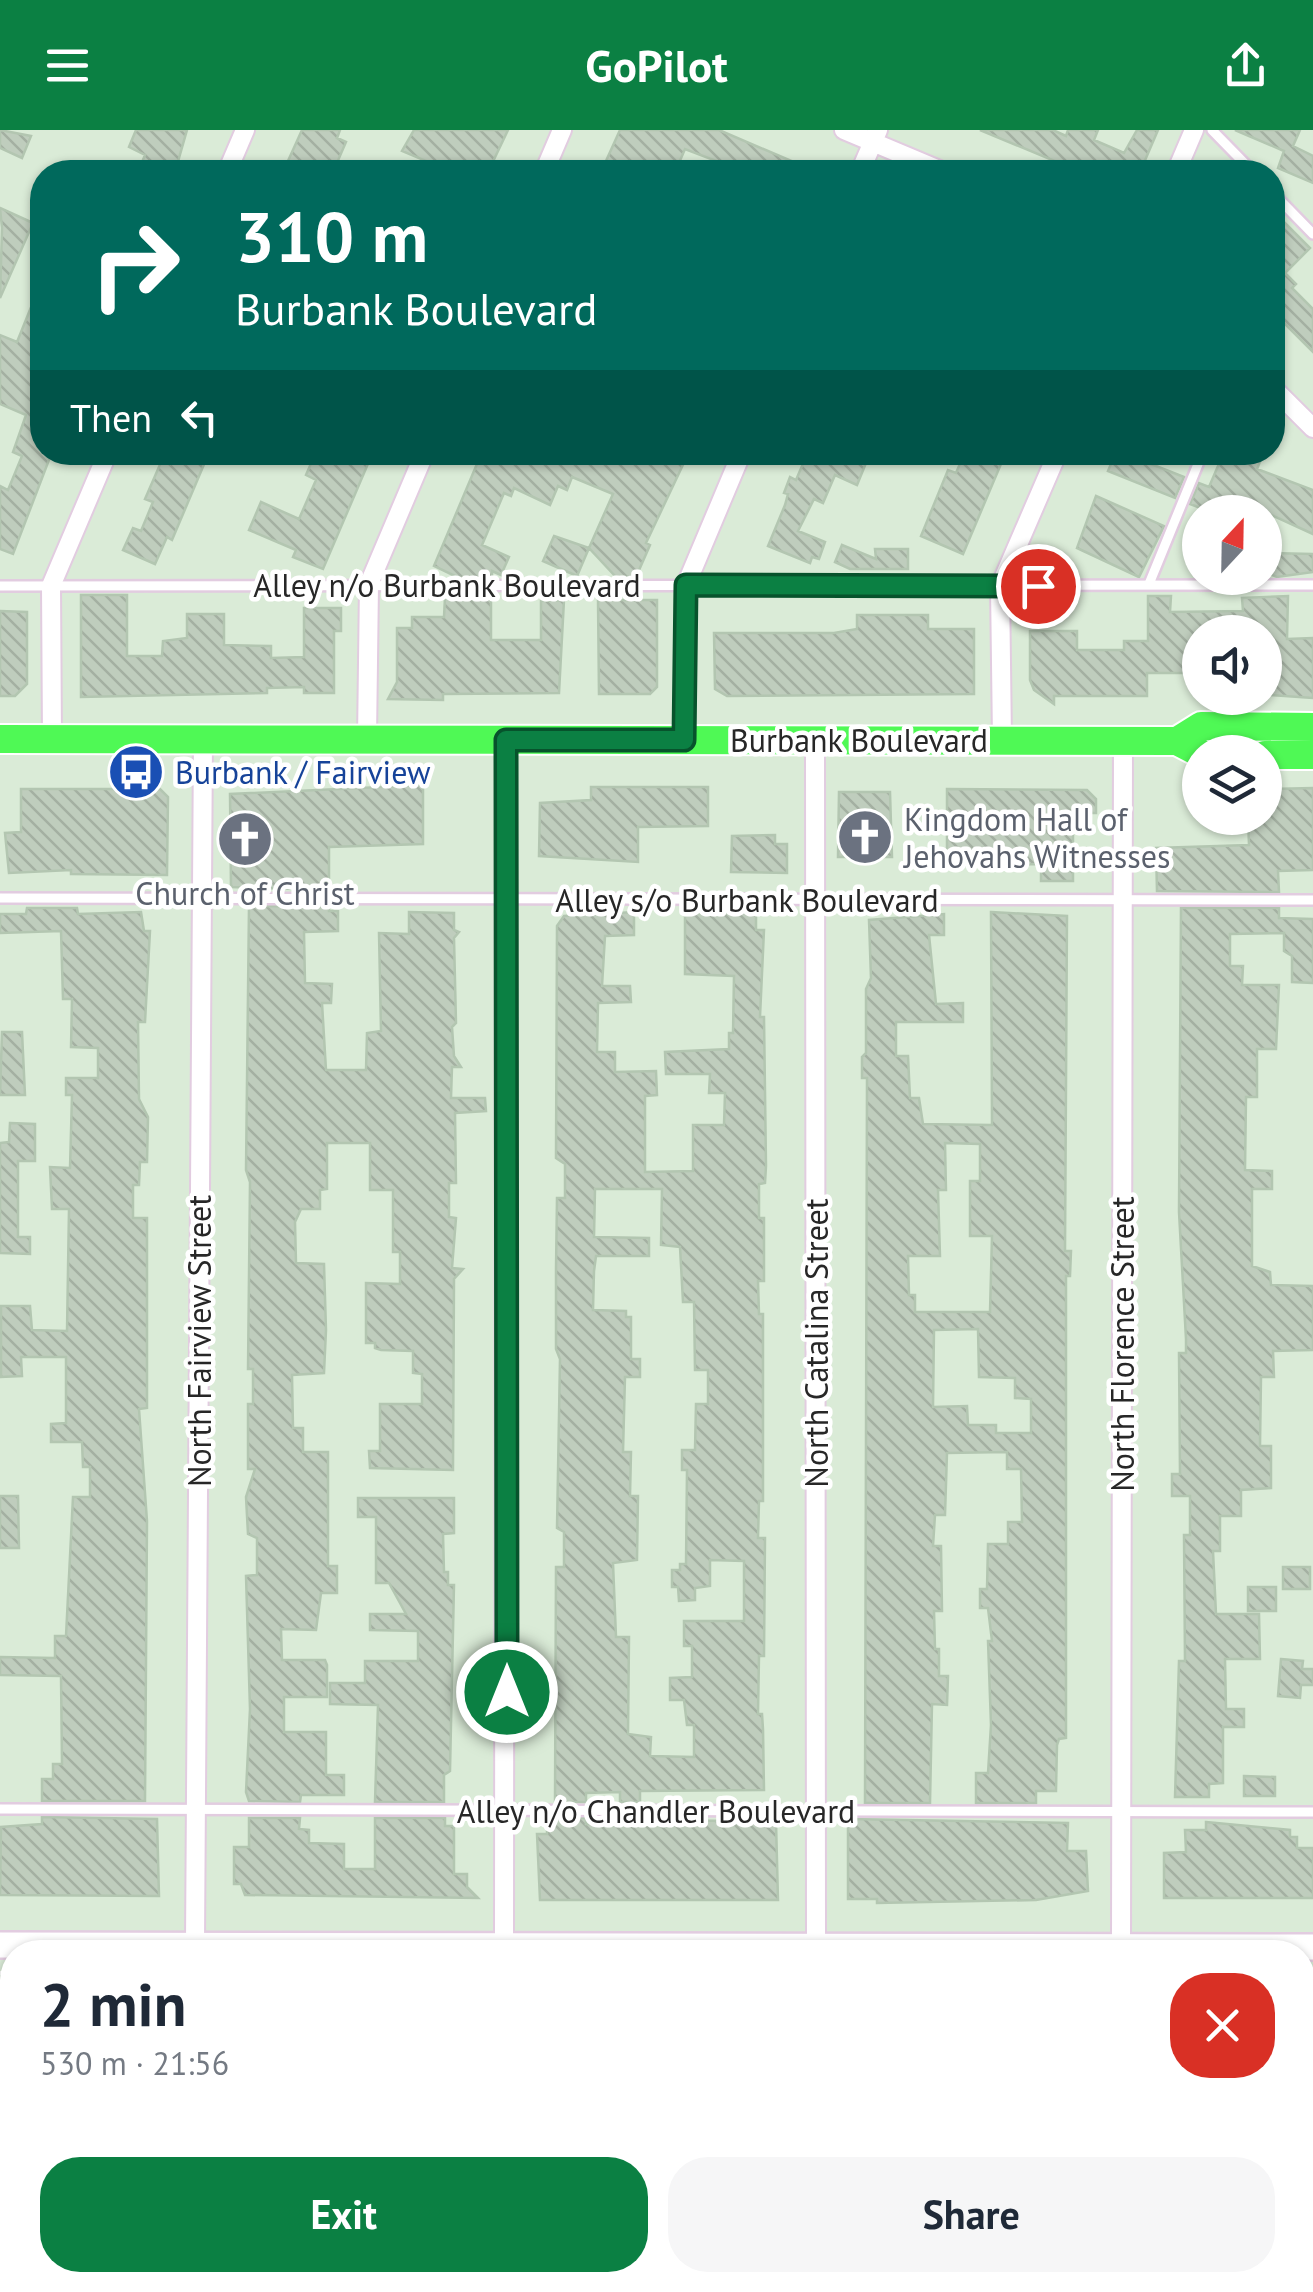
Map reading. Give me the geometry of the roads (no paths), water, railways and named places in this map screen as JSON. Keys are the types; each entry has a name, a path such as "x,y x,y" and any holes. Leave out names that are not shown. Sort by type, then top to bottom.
{"main road":[{"name":"Burbank Boulevard","path":"1195,735 1200,726 1313,727"},
{"name":"Burbank Boulevard","path":"0,739 1002,740 1122,741 1182,746"},
{"path":"1282,755 1313,755"}],"street":[{"path":"232,160 245,130"},
{"path":"549,160 562,130"},
{"path":"844,130 876,136 921,160"},
{"path":"1181,160 1194,130"},
{"path":"865,160 876,136"},
{"path":"1285,401 1313,428"},
{"path":"52,739 51,586 102,465"},
{"path":"367,740 370,584 420,465"},
{"path":"684,740 686,585 737,465"},
{"path":"1002,740 1000,586 1052,465"},
{"name":"North Fairview Street","path":"196,1940 203,738"},
{"path":"504,1940 506,740"},
{"name":"North Catalina Street","path":"816,741 816,1940"},
{"name":"North Florence Street","path":"1121,1940 1122,741"}],"lane":[{"path":"1212,130 1241,160"},
{"path":"1285,205 1313,234"},
{"path":"1149,584 1197,465"},
{"name":"Alley n/o Burbank Boulevard","path":"0,586 1313,584"},
{"name":"Alley s/o Burbank Boulevard","path":"0,898 1313,900"},
{"name":"Alley n/o Chandler Boulevard","path":"0,1809 1313,1812"}],"place":[{"name":"Burbank / Fairview","path":"136,772"},
{"name":"Kingdom Hall of Jehovahs Witnesses","path":"865,837"},
{"name":"Church of Christ","path":"245,839"}]}
